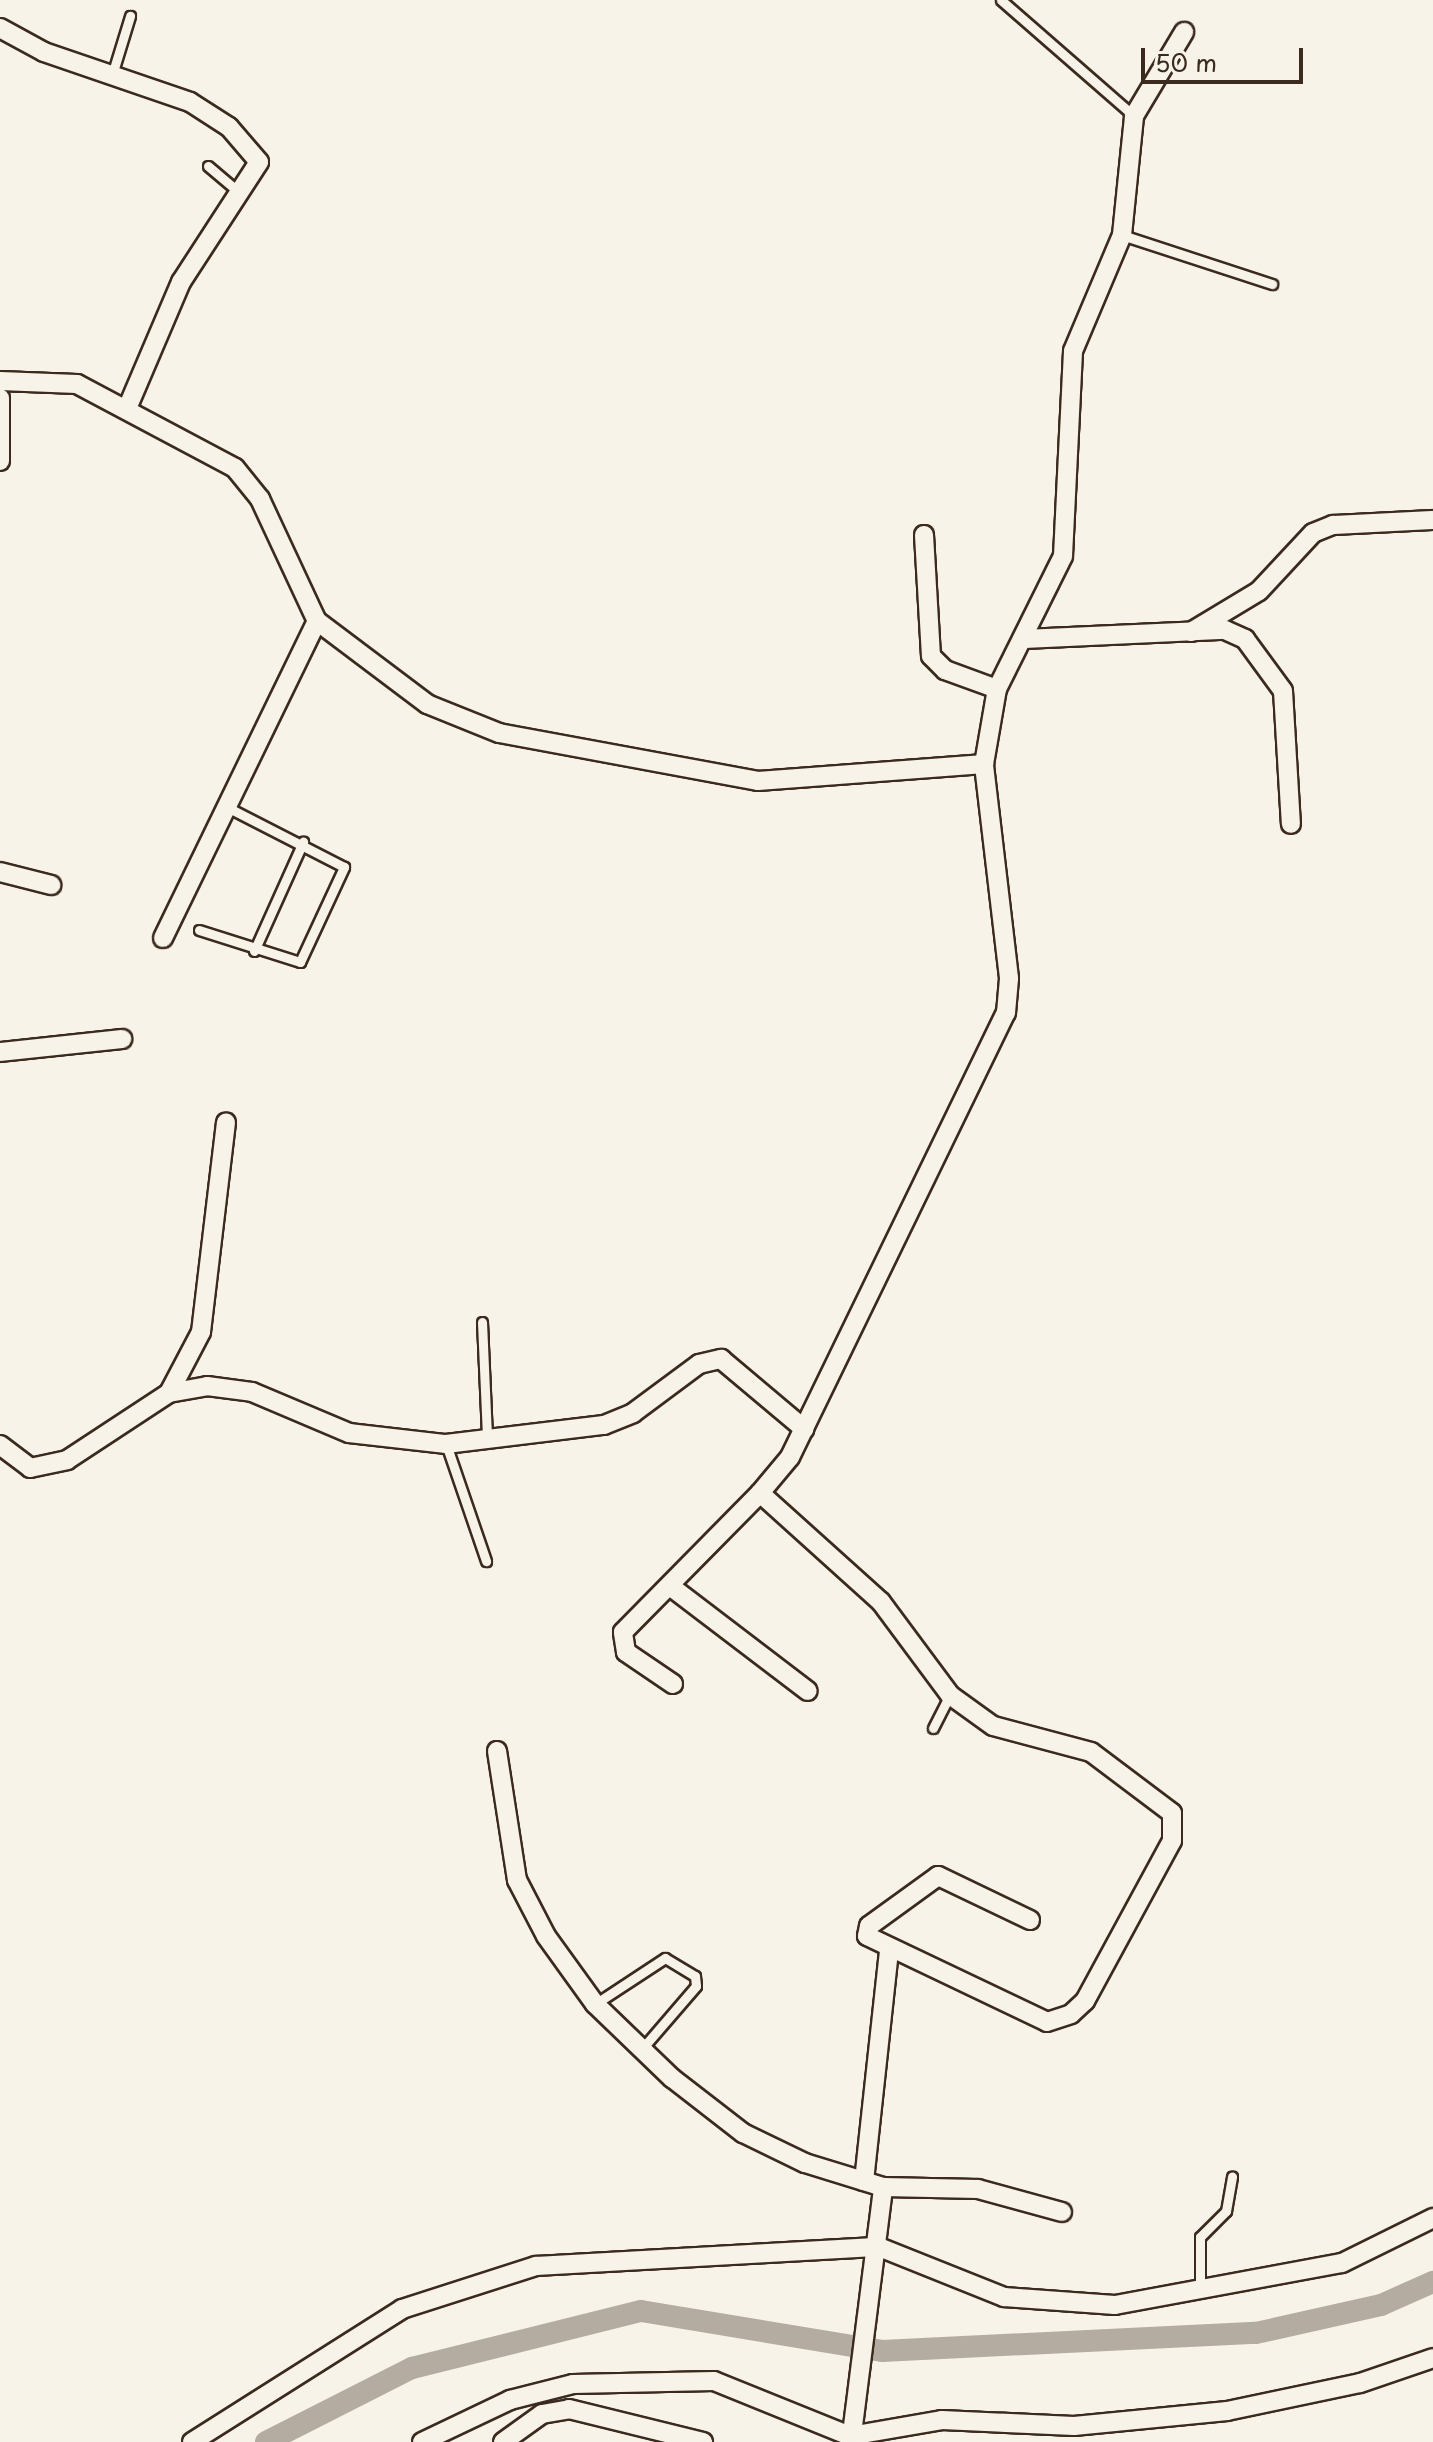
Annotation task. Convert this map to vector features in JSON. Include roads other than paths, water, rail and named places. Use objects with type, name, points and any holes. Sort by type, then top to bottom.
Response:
[{"type":"street","points":[[0,28],[112,75],[190,102],[229,127],[259,162],[181,282],[128,406]]},
{"type":"street","points":[[673,1684],[621,1642],[760,1493],[804,1429],[1006,1013],[1009,978],[984,764],[997,689],[1063,556],[1073,351],[1122,235],[1134,116],[1184,32]]},
{"type":"street","points":[[0,381],[77,384],[128,406],[235,468],[260,499],[317,621],[427,704],[513,736],[758,781],[984,764]]},
{"type":"street","points":[[0,398],[0,461]]},
{"type":"street","points":[[1191,632],[1259,591],[1313,533],[1333,525],[1433,520]]},
{"type":"street","points":[[924,535],[931,656],[945,670],[997,689]]},
{"type":"street","points":[[163,938],[317,621]]},
{"type":"street","points":[[1024,639],[1225,630],[1245,639],[1283,691],[1291,824]]},
{"type":"street","points":[[0,872],[51,885]]},
{"type":"street","points":[[0,1052],[122,1039]]},
{"type":"street","points":[[169,1393],[201,1332],[226,1122]]},
{"type":"street","points":[[0,1445],[30,1468],[67,1460],[169,1393],[207,1386],[252,1392],[349,1433],[446,1444],[604,1425],[633,1413],[699,1364],[721,1359],[804,1429]]},
{"type":"street","points":[[760,1493],[881,1602],[950,1695],[993,1726],[1091,1752],[1172,1813],[1177,1826],[1085,2001],[1071,2014],[1047,2022],[873,1945],[869,1926],[938,1876],[1030,1920]]},
{"type":"street","points":[[670,1586],[808,1691]]},
{"type":"street","points":[[497,1751],[517,1880],[595,2004],[641,2050],[743,2133],[864,2181],[883,2187],[978,2189],[1062,2212]]},
{"type":"street","points":[[864,2181],[889,1952]]},
{"type":"street","points":[[851,2439],[851,2405],[879,2255],[883,2187]]},
{"type":"street","points":[[192,2442],[402,2309],[482,2279],[601,2258],[879,2255],[1004,2297],[1115,2305],[1200,2293],[1342,2263],[1433,2218]]},
{"type":"street","points":[[422,2442],[510,2400],[573,2384],[714,2381],[851,2439],[942,2420],[1074,2426],[1227,2411],[1360,2383],[1433,2358]]},
{"type":"street","points":[[503,2442],[542,2414],[569,2409],[703,2442]]},
{"type":"lane","points":[[1001,0],[1134,116]]},
{"type":"lane","points":[[112,75],[130,16]]},
{"type":"lane","points":[[208,166],[240,193]]},
{"type":"lane","points":[[1122,235],[1272,284]]},
{"type":"lane","points":[[199,930],[254,951],[300,962],[344,867],[303,842],[227,807]]},
{"type":"lane","points":[[254,951],[303,842]]},
{"type":"lane","points":[[482,1322],[487,1437]]},
{"type":"lane","points":[[446,1444],[486,1561]]},
{"type":"lane","points":[[933,1728],[950,1695]]},
{"type":"lane","points":[[595,2004],[665,1958],[695,1976],[696,1986],[641,2050]]},
{"type":"lane","points":[[1200,2293],[1200,2237],[1226,2211],[1232,2177]]},
{"type":"waterway","points":[[266,2442],[412,2368],[641,2311],[882,2351],[1256,2333],[1381,2305],[1433,2282]]}]
